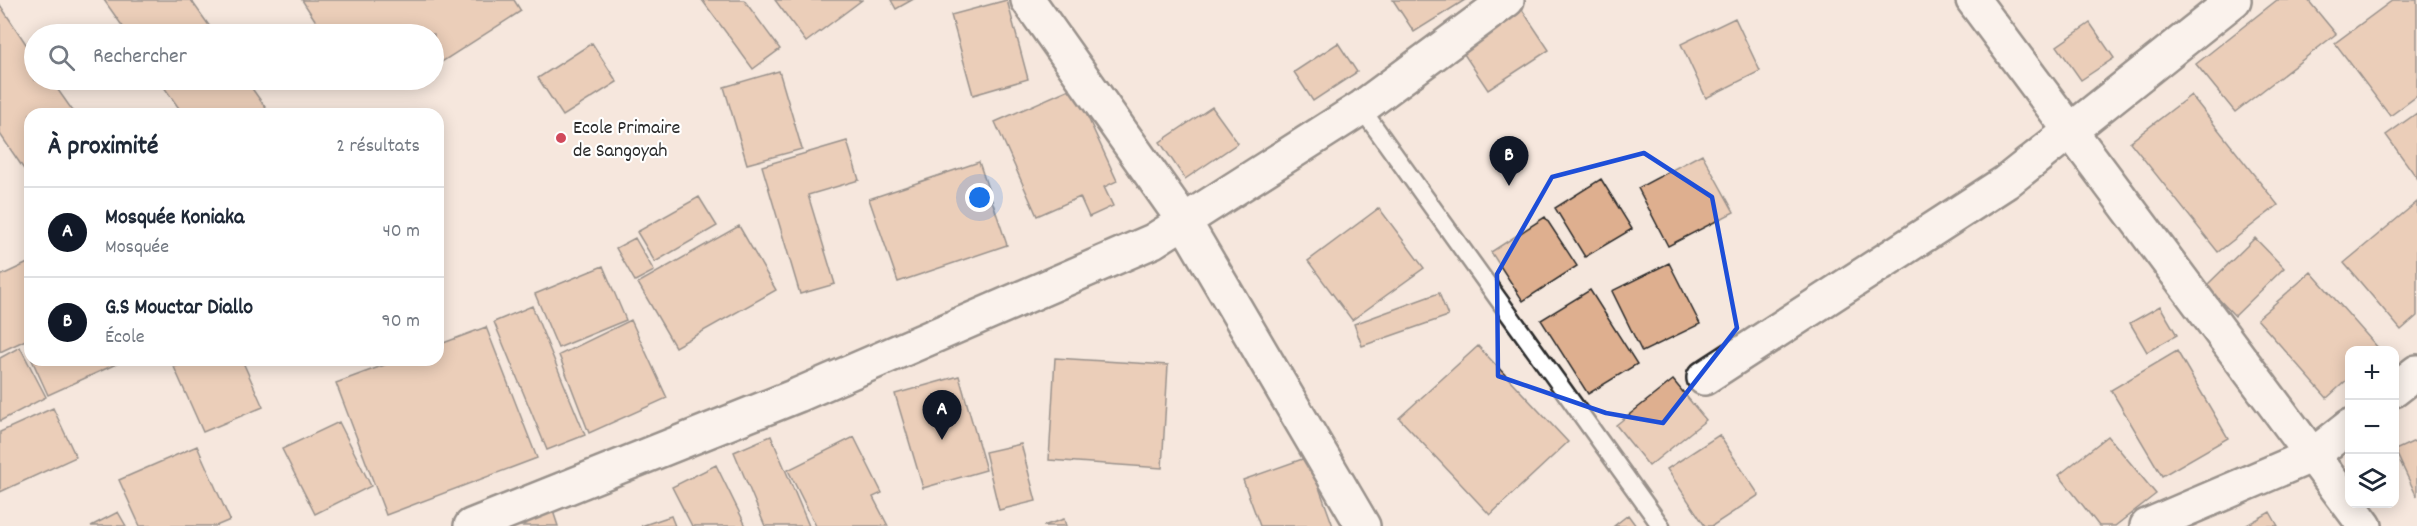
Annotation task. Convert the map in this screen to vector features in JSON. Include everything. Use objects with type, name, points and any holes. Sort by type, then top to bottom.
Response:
[{"type":"street","points":[[1028,0],[1184,220],[1363,526]]},
{"type":"street","points":[[471,526],[798,395],[1153,241],[1361,108],[1507,0]]},
{"type":"street","points":[[1973,0],[2364,526]]},
{"type":"street","points":[[1704,378],[2006,182],[2234,0]]},
{"type":"street","points":[[2399,386],[2417,372]]},
{"type":"street","points":[[2147,526],[2313,455],[2345,429]]},
{"type":"lane","points":[[1361,108],[1661,526]]},
{"type":"highlighted area","points":[[1644,153],[1712,197],[1737,328],[1663,423],[1606,413],[1498,376],[1497,274],[1552,177]]},
{"type":"building","points":[[104,0],[191,0],[208,24],[121,24]]},
{"type":"building","points":[[302,0],[514,0],[521,11],[444,61],[444,24],[318,24]]},
{"type":"building","points":[[702,0],[744,0],[780,49],[753,69]]},
{"type":"building","points":[[775,0],[862,0],[806,42]]},
{"type":"building","points":[[891,0],[912,0],[896,9]]},
{"type":"building","points":[[1007,0],[1028,79],[973,95],[951,15]]},
{"type":"building","points":[[1393,0],[1465,0],[1414,32]]},
{"type":"building","points":[[2277,0],[2308,0],[2336,34],[2235,112],[2196,64]]},
{"type":"building","points":[[2393,0],[2417,0],[2417,96],[2390,116],[2335,43]]},
{"type":"building","points":[[0,5],[24,41],[24,90],[58,90],[71,108],[24,108],[24,169],[0,134]]},
{"type":"building","points":[[1521,8],[1549,50],[1488,90],[1460,48]]},
{"type":"building","points":[[1735,18],[1760,71],[1706,98],[1681,44]]},
{"type":"building","points":[[2090,23],[2114,58],[2081,80],[2057,46]]},
{"type":"building","points":[[592,43],[617,82],[563,116],[538,78]]},
{"type":"building","points":[[1338,43],[1357,72],[1313,101],[1294,72]]},
{"type":"building","points":[[779,71],[802,149],[747,164],[724,87]]},
{"type":"building","points":[[1074,87],[1117,181],[1104,187],[1113,206],[1089,217],[1080,197],[1037,216],[995,122]]},
{"type":"building","points":[[166,90],[253,90],[266,108],[179,108]]},
{"type":"building","points":[[2191,95],[2278,205],[2218,252],[2130,142]]},
{"type":"building","points":[[1212,107],[1238,143],[1185,179],[1160,142]]},
{"type":"building","points":[[2417,113],[2417,178],[2386,135]]},
{"type":"building","points":[[847,141],[859,180],[808,195],[835,284],[800,294],[762,166]]},
{"type":"building","points":[[1702,154],[1734,212],[1668,246],[1638,188]]},
{"type":"building","points":[[979,162],[1007,245],[898,282],[869,199]]},
{"type":"building","points":[[1601,179],[1632,229],[1585,257],[1555,208]]},
{"type":"building","points":[[699,197],[717,226],[655,262],[637,232]]},
{"type":"building","points":[[2417,202],[2417,316],[2401,330],[2344,263]]},
{"type":"building","points":[[1379,208],[1424,268],[1352,320],[1308,261]]},
{"type":"building","points":[[1545,217],[1577,266],[1523,301],[1491,252]]},
{"type":"building","points":[[739,226],[776,290],[675,347],[638,283]]},
{"type":"building","points":[[635,238],[654,271],[635,281],[616,248]]},
{"type":"building","points":[[2255,238],[2284,268],[2235,316],[2206,286]]},
{"type":"building","points":[[1669,263],[1700,324],[1642,352],[1612,291]]},
{"type":"building","points":[[24,265],[24,341],[0,352],[0,276]]},
{"type":"building","points":[[603,266],[626,320],[558,348],[535,294]]},
{"type":"building","points":[[2311,272],[2376,346],[2345,346],[2345,382],[2327,398],[2257,319]]},
{"type":"building","points":[[1590,290],[1637,364],[1588,394],[1541,320]]},
{"type":"building","points":[[1439,293],[1448,316],[1362,346],[1354,324]]},
{"type":"building","points":[[532,306],[585,435],[547,450],[494,322]]},
{"type":"building","points":[[2160,306],[2177,335],[2147,352],[2130,323]]},
{"type":"building","points":[[631,320],[667,398],[589,433],[559,355]]},
{"type":"building","points":[[486,327],[537,458],[386,515],[336,383],[382,366],[444,366],[444,343]]},
{"type":"building","points":[[1478,346],[1568,442],[1490,515],[1399,418]]},
{"type":"building","points":[[20,347],[24,355],[24,366],[30,366],[46,397],[0,421],[0,358]]},
{"type":"building","points":[[2177,351],[2228,438],[2162,476],[2111,390]]},
{"type":"building","points":[[1055,358],[1168,365],[1162,468],[1049,460]]},
{"type":"building","points":[[35,366],[112,366],[48,395]]},
{"type":"building","points":[[245,366],[263,407],[203,432],[174,367]]},
{"type":"building","points":[[959,376],[986,470],[923,488],[895,394]]},
{"type":"building","points":[[1673,380],[1706,420],[1649,466],[1616,425]]},
{"type":"building","points":[[53,408],[76,457],[0,492],[0,432]]},
{"type":"building","points":[[339,422],[371,486],[315,514],[282,449]]},
{"type":"building","points":[[1719,435],[1759,495],[1712,526],[1705,526],[1667,469]]},
{"type":"building","points":[[771,436],[809,526],[765,526],[734,452]]},
{"type":"building","points":[[2108,436],[2156,494],[2115,526],[2099,526],[2059,475]]},
{"type":"building","points":[[854,437],[882,493],[873,497],[888,526],[816,526],[788,470]]},
{"type":"building","points":[[2417,440],[2417,497],[2399,459],[2399,448]]},
{"type":"building","points":[[1021,444],[1036,501],[999,510],[985,452]]},
{"type":"building","points":[[197,446],[230,520],[216,526],[140,526],[119,480]]},
{"type":"building","points":[[1308,457],[1333,526],[1260,526],[1243,480]]},
{"type":"building","points":[[716,465],[746,526],[692,526],[672,487]]},
{"type":"building","points":[[552,508],[558,526],[504,526]]},
{"type":"building","points":[[118,512],[126,526],[91,526]]},
{"type":"building","points":[[2270,512],[2278,526],[2245,526]]},
{"type":"building","points":[[1628,515],[1636,526],[1614,526]]},
{"type":"building","points":[[671,516],[675,526],[641,526]]},
{"type":"building","points":[[1064,519],[1066,526],[1043,526]]},
{"type":"place","name":"Ecole Primaire de Sangoyah","points":[[561,138]]},
{"type":"place","name":"G.S Mouctar Diallo","points":[[1509,186]]},
{"type":"place","name":"Mosquée Koniaka","points":[[942,440]]}]
